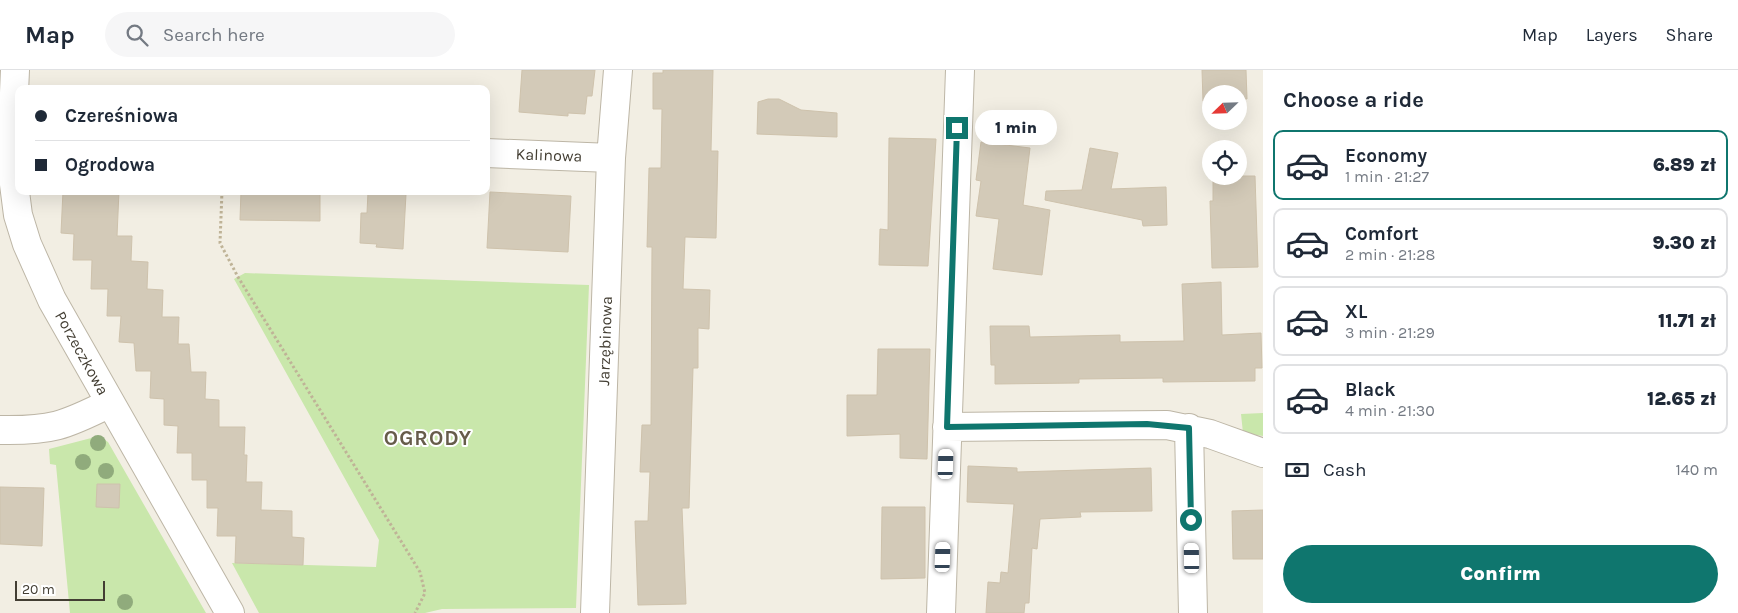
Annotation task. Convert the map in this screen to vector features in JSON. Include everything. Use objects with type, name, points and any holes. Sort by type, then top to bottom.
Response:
[{"type":"street","name":"Porzeczkowa","points":[[15,70],[10,137],[13,187],[27,244],[52,300],[230,613]]},
{"type":"street","name":"Jarzębinowa","points":[[595,613],[611,158],[618,70]]},
{"type":"street","points":[[941,613],[960,70]]},
{"type":"street","name":"Kalinowa","points":[[490,153],[611,158]]},
{"type":"street","points":[[0,430],[43,430],[58,427],[110,403]]},
{"type":"street","points":[[947,427],[1147,424],[1189,428],[1263,453]]},
{"type":"street","points":[[1189,428],[1193,613]]},
{"type":"path","points":[[222,195],[220,243],[238,277],[420,572],[425,593],[415,613]]},
{"type":"green space","points":[[245,273],[589,285],[576,608],[442,609],[425,613],[259,613],[232,563],[376,567],[379,540],[234,279]]},
{"type":"green space","points":[[1263,413],[1263,436],[1243,433],[1241,414]]},
{"type":"green space","points":[[99,436],[108,442],[206,613],[70,613],[56,465],[50,464],[49,449]]},
{"type":"building","points":[[522,70],[595,70],[592,96],[587,96],[585,114],[568,113],[568,116],[519,112]]},
{"type":"building","points":[[663,70],[713,70],[711,151],[718,151],[716,238],[685,237],[683,289],[710,290],[709,329],[698,328],[698,368],[693,368],[689,508],[682,508],[686,604],[638,605],[635,521],[648,521],[650,472],[640,472],[642,425],[651,425],[652,247],[647,247],[649,168],[661,168],[662,109],[653,109],[653,73],[663,73]]},
{"type":"building","points":[[1202,70],[1246,70],[1247,85],[1202,85]]},
{"type":"building","points":[[768,99],[779,99],[801,110],[837,113],[837,137],[757,134],[758,102]]},
{"type":"building","points":[[889,138],[936,139],[928,266],[879,265],[880,229],[888,230]]},
{"type":"building","points":[[981,142],[1030,148],[1023,205],[1050,210],[1042,275],[993,269],[999,219],[976,216],[981,181],[976,180]]},
{"type":"building","points":[[1090,148],[1118,153],[1111,189],[1166,187],[1167,225],[1143,226],[1142,220],[1045,200],[1046,191],[1082,190]]},
{"type":"building","points":[[1247,176],[1255,176],[1258,267],[1212,268],[1210,201],[1213,201],[1213,185],[1247,185]]},
{"type":"building","points":[[490,192],[571,196],[568,252],[487,248]]},
{"type":"building","points":[[63,195],[119,195],[117,236],[132,236],[131,261],[148,262],[147,289],[163,290],[162,317],[179,317],[178,344],[189,344],[191,372],[206,372],[205,399],[219,400],[219,427],[245,427],[244,455],[247,455],[246,482],[262,482],[261,510],[292,511],[292,537],[304,538],[303,565],[235,563],[236,536],[217,536],[218,508],[207,508],[207,480],[192,480],[192,453],[177,453],[178,426],[164,425],[164,399],[150,398],[151,371],[136,371],[134,343],[119,342],[121,316],[107,316],[108,289],[91,289],[92,260],[73,260],[74,234],[61,233]]},
{"type":"building","points":[[241,195],[320,195],[320,221],[240,220]]},
{"type":"building","points":[[368,195],[406,195],[403,249],[376,247],[377,244],[360,243],[361,213],[367,213]]},
{"type":"building","points":[[1221,282],[1222,335],[1261,333],[1262,368],[1255,368],[1255,381],[1163,382],[1163,378],[1079,379],[1079,383],[995,384],[995,365],[991,365],[990,326],[1029,326],[1030,337],[1120,335],[1120,342],[1184,341],[1182,284]]},
{"type":"building","points":[[878,349],[930,349],[927,459],[900,458],[900,434],[847,436],[847,395],[877,395]]},
{"type":"building","points":[[968,466],[1017,468],[1017,472],[1151,468],[1152,511],[1080,512],[1081,517],[1040,519],[1037,549],[1032,548],[1029,603],[1025,603],[1024,613],[986,613],[988,582],[1000,583],[1001,572],[1008,573],[1014,504],[967,502]]},
{"type":"building","points":[[97,484],[120,484],[119,508],[96,507]]},
{"type":"building","points":[[0,487],[44,488],[42,546],[0,544]]},
{"type":"building","points":[[882,507],[925,507],[925,578],[881,579]]},
{"type":"building","points":[[1263,510],[1263,559],[1233,559],[1232,511]]},
{"type":"district","name":"OGRODY","points":[[428,438]]},
{"type":"route","points":[[957,128],[947,427],[1147,424],[1189,428],[1191,520]]}]
